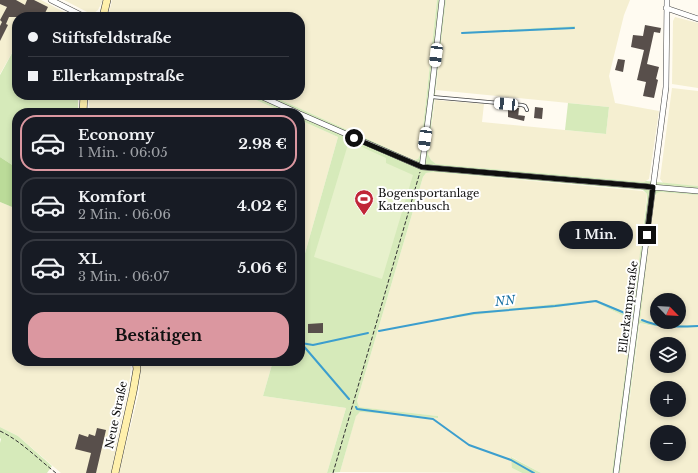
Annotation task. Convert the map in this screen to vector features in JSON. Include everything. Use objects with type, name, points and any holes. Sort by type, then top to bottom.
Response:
[{"type":"street","points":[[51,0],[75,12]]},
{"type":"street","points":[[104,12],[107,0]]},
{"type":"street","points":[[422,167],[442,0]]},
{"type":"street","name":"Ellerkampstraße","points":[[616,473],[666,87],[667,0]]},
{"type":"street","points":[[666,8],[698,19]]},
{"type":"street","points":[[269,100],[288,108]]},
{"type":"street","points":[[305,116],[422,167],[698,192]]},
{"type":"street","name":"Neue Straße","points":[[115,473],[133,392],[137,366]]},
{"type":"lane","points":[[431,97],[522,105],[528,110]]},
{"type":"path","points":[[333,473],[422,167]]},
{"type":"path","points":[[0,431],[26,448],[56,473]]},
{"type":"shaded area","points":[[0,0],[41,0],[64,12],[12,12],[12,53],[0,74]]},
{"type":"shaded area","points":[[64,0],[103,0],[98,10],[95,12],[87,12]]},
{"type":"shaded area","points":[[112,0],[437,0],[420,155],[418,159],[414,160],[305,111],[305,108],[299,108],[281,100],[305,100],[305,12],[109,12]]},
{"type":"shaded area","points":[[446,0],[630,0],[624,15],[609,76],[615,103],[659,111],[649,179],[644,182],[436,164],[431,160],[428,154],[435,100],[484,104],[482,122],[606,134],[609,107],[436,90]],"holes":[[[574,26],[575,29],[462,34],[462,32]]]},
{"type":"shaded area","points":[[675,17],[698,23],[698,88],[672,84],[673,21]]},
{"type":"shaded area","points":[[672,88],[698,91],[698,186],[663,183],[660,179]]},
{"type":"shaded area","points":[[89,100],[256,100],[274,108],[89,108]]},
{"type":"shaded area","points":[[305,122],[338,137],[305,253]]},
{"type":"shaded area","points":[[434,172],[643,191],[647,194],[633,315],[601,302],[596,302],[632,320],[612,473],[541,473],[512,457],[512,468],[522,473],[340,472],[356,415],[360,412],[438,418],[438,416],[358,407],[357,401],[423,177],[426,173]],"holes":[[[586,303],[552,308],[467,315],[455,318],[467,313]]]},
{"type":"shaded area","points":[[661,192],[698,195],[698,325],[686,325],[686,293],[650,293],[650,323],[640,320],[639,318],[654,197],[657,193]]},
{"type":"shaded area","points":[[0,202],[12,207],[12,366],[131,366],[130,378],[111,473],[61,473],[18,436],[0,427]]},
{"type":"shaded area","points":[[640,323],[650,326],[650,329],[686,329],[686,327],[698,327],[698,473],[620,473]]},
{"type":"shaded area","points":[[141,366],[272,366],[263,396],[346,408],[327,473],[119,473],[139,392]]},
{"type":"green space","points":[[437,0],[446,0],[428,154],[431,160],[436,164],[698,186],[698,195],[661,192],[657,193],[654,197],[640,320],[650,322],[650,325],[640,323],[639,325],[620,473],[612,473],[632,320],[595,302],[552,308],[506,311],[451,318],[454,315],[467,313],[596,300],[632,315],[647,199],[647,194],[643,190],[434,172],[426,173],[423,177],[357,401],[359,407],[438,416],[438,418],[360,412],[356,416],[340,472],[327,473],[346,408],[263,396],[272,366],[305,366],[305,253],[338,137],[305,122],[305,111],[414,160],[418,159],[420,155]]},
{"type":"green space","points":[[575,26],[575,29],[462,34],[462,32]]},
{"type":"green space","points":[[12,53],[12,100],[78,100],[78,108],[12,108],[12,165],[0,157],[0,75]]},
{"type":"green space","points":[[256,100],[281,100],[299,108],[274,108]]},
{"type":"green space","points":[[568,103],[609,107],[606,134],[565,130]]},
{"type":"green space","name":"Bogensportanlage Katzenbusch","points":[[349,141],[386,158],[386,163],[413,175],[382,279],[314,257]]},
{"type":"green space","points":[[0,157],[12,165],[12,207],[0,202]]},
{"type":"green space","points":[[686,325],[698,325],[698,327],[686,328]]},
{"type":"green space","points":[[0,427],[18,436],[52,466],[47,473],[0,473]]},
{"type":"green space","points":[[511,457],[541,473],[522,473],[512,468]]},
{"type":"building","points":[[0,0],[16,0],[25,5],[27,0],[34,0],[48,7],[46,12],[12,12],[12,17],[9,17],[6,24],[8,25],[0,41],[0,26],[2,22],[0,20],[7,7],[0,4]]},
{"type":"building","points":[[645,25],[661,28],[660,33],[654,32],[647,64],[659,67],[654,98],[643,96],[646,82],[637,80],[644,50],[631,47],[633,35],[643,36]]},
{"type":"building","points":[[618,59],[625,60],[623,72],[615,70]]},
{"type":"building","points":[[508,107],[519,108],[518,115],[525,116],[524,121],[508,117]]},
{"type":"building","points":[[535,107],[543,108],[542,119],[534,118]]},
{"type":"building","points":[[323,323],[323,333],[308,333],[308,324]]},
{"type":"building","points":[[97,428],[106,430],[96,473],[86,473],[91,453],[75,449],[79,434],[88,437],[89,434],[95,436]]},
{"type":"waterway","points":[[462,33],[574,28]]},
{"type":"waterway","name":"NN","points":[[379,331],[474,313],[596,301],[632,316]]},
{"type":"waterway","name":"NN","points":[[642,320],[663,326],[698,326]]},
{"type":"waterway","name":"NN","points":[[305,344],[313,345],[368,333]]},
{"type":"waterway","name":"NN","points":[[305,348],[349,399]]},
{"type":"waterway","name":"NN","points":[[356,407],[357,409],[433,419],[469,445],[511,460],[534,473]]},
{"type":"place","name":"Bogensportanlage Katzenbusch","points":[[364,216]]},
{"type":"route","points":[[354,138],[422,167],[653,187],[647,235]]}]
